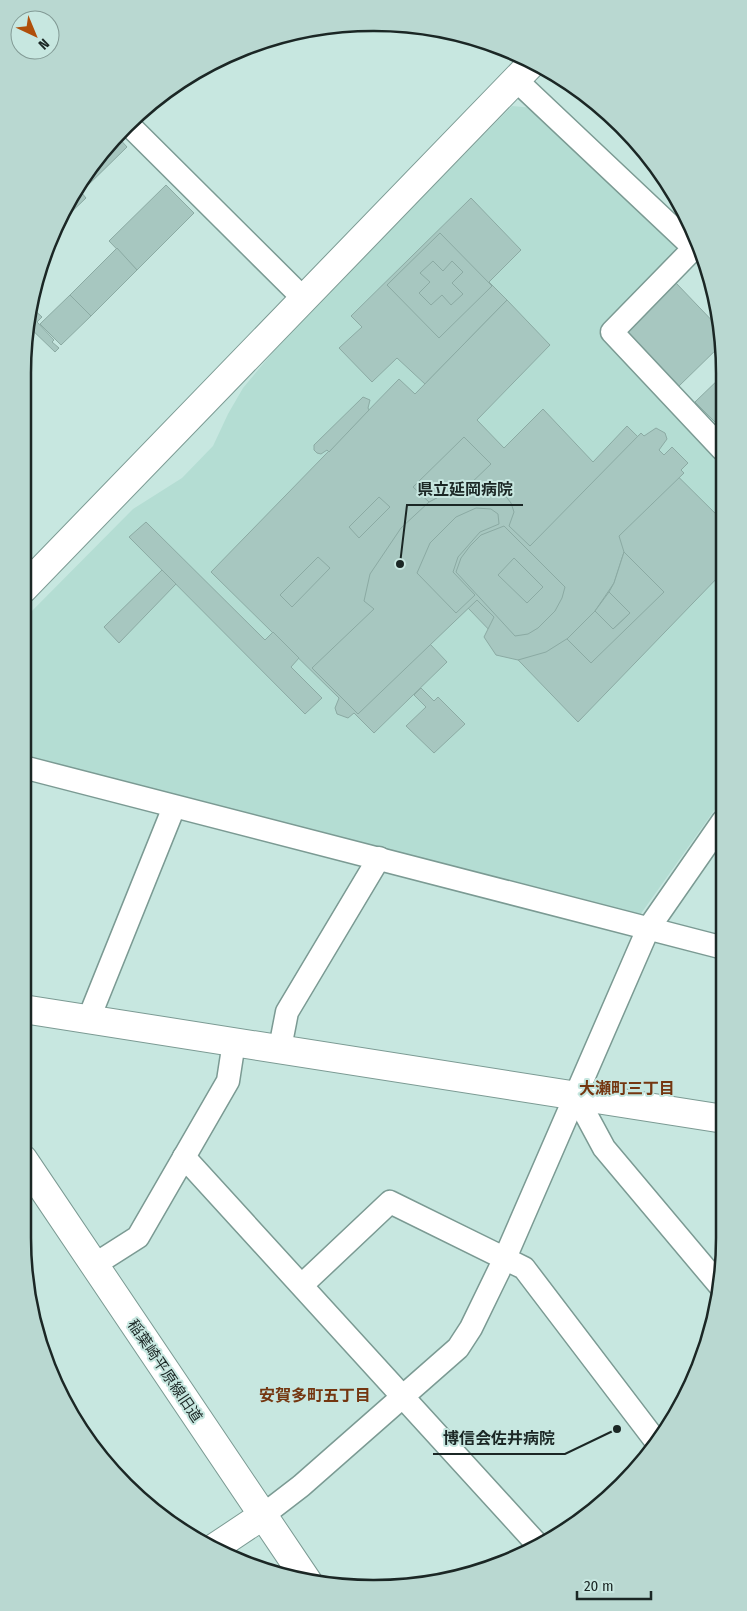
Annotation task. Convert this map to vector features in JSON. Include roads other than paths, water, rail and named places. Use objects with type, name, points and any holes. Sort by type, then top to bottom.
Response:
[{"type":"street","points":[[31,580],[524,72],[688,239]]},
{"type":"street","points":[[133,129],[304,299]]},
{"type":"street","points":[[693,250],[612,332],[716,443]]},
{"type":"street","points":[[31,769],[716,946]]},
{"type":"street","points":[[89,1018],[174,807]]},
{"type":"street","points":[[221,1543],[262,1516],[301,1486],[458,1348],[514,1263],[576,1096],[648,929],[716,831]]},
{"type":"street","points":[[280,1048],[287,1012],[379,858]]},
{"type":"street","points":[[31,1010],[716,1118]]},
{"type":"street","points":[[94,1265],[138,1237],[228,1081],[234,1042]]},
{"type":"street","points":[[576,1096],[604,1148],[713,1278]]},
{"type":"street","points":[[184,1157],[403,1395],[533,1540]]},
{"type":"street","name":"稲葉崎平原線旧道","points":[[31,1172],[301,1572]]},
{"type":"street","points":[[302,1285],[390,1202],[514,1263],[652,1436]]},
{"type":"place","name":"県立延岡病院","points":[[400,564]]},
{"type":"place","name":"博信会佐井病院","points":[[617,1429]]},
{"type":"district","name":"大瀬町三丁目","points":[[627,1088]]},
{"type":"district","name":"安賀多町五丁目","points":[[315,1395]]}]
